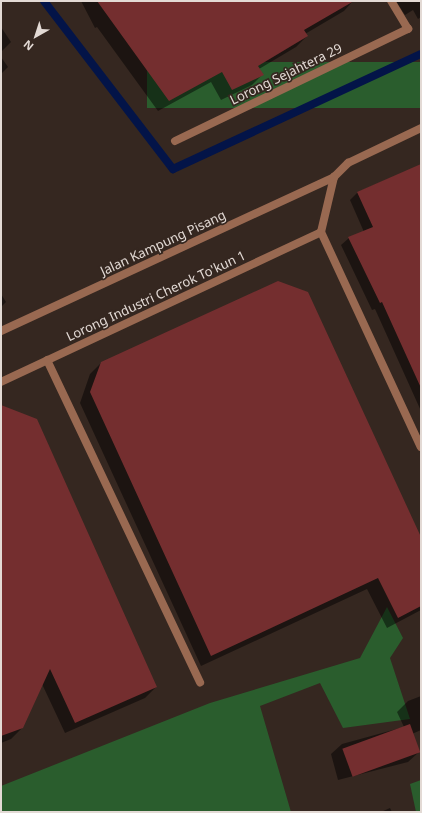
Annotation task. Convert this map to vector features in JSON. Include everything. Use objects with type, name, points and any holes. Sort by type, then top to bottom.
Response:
[{"type":"street","name":"Lorong Sejahtera 29","points":[[175,141],[408,29],[391,1]]},
{"type":"street","name":"Jalan Kampung Pisang","points":[[1,331],[334,176],[348,163],[421,128]]},
{"type":"street","points":[[334,176],[322,232],[421,447]]},
{"type":"street","name":"Lorong Industri Cherok To'kun 1","points":[[1,382],[322,232]]},
{"type":"street","points":[[47,360],[200,682]]},
{"type":"green space","points":[[147,62],[421,62],[421,108],[147,108]]},
{"type":"green space","points":[[387,607],[403,638],[390,658],[410,719],[343,728],[320,683],[260,706],[291,812],[1,812],[1,786],[210,703],[360,658]]},
{"type":"green space","points":[[421,780],[421,812],[416,812],[410,784]]},
{"type":"building","points":[[97,1],[354,1],[304,30],[308,36],[258,66],[264,75],[232,90],[222,72],[169,101]]},
{"type":"building","points":[[421,164],[421,388],[382,302],[380,303],[348,237],[373,227],[357,192]]},
{"type":"building","points":[[278,281],[308,292],[421,537],[421,606],[398,618],[378,578],[211,656],[90,392],[101,362]]},
{"type":"building","points":[[1,405],[37,419],[157,687],[75,723],[50,669],[23,728],[1,736]]},
{"type":"building","points":[[410,724],[420,752],[353,777],[342,749]]},
{"type":"waterway","points":[[44,1],[173,169],[421,54]]}]
